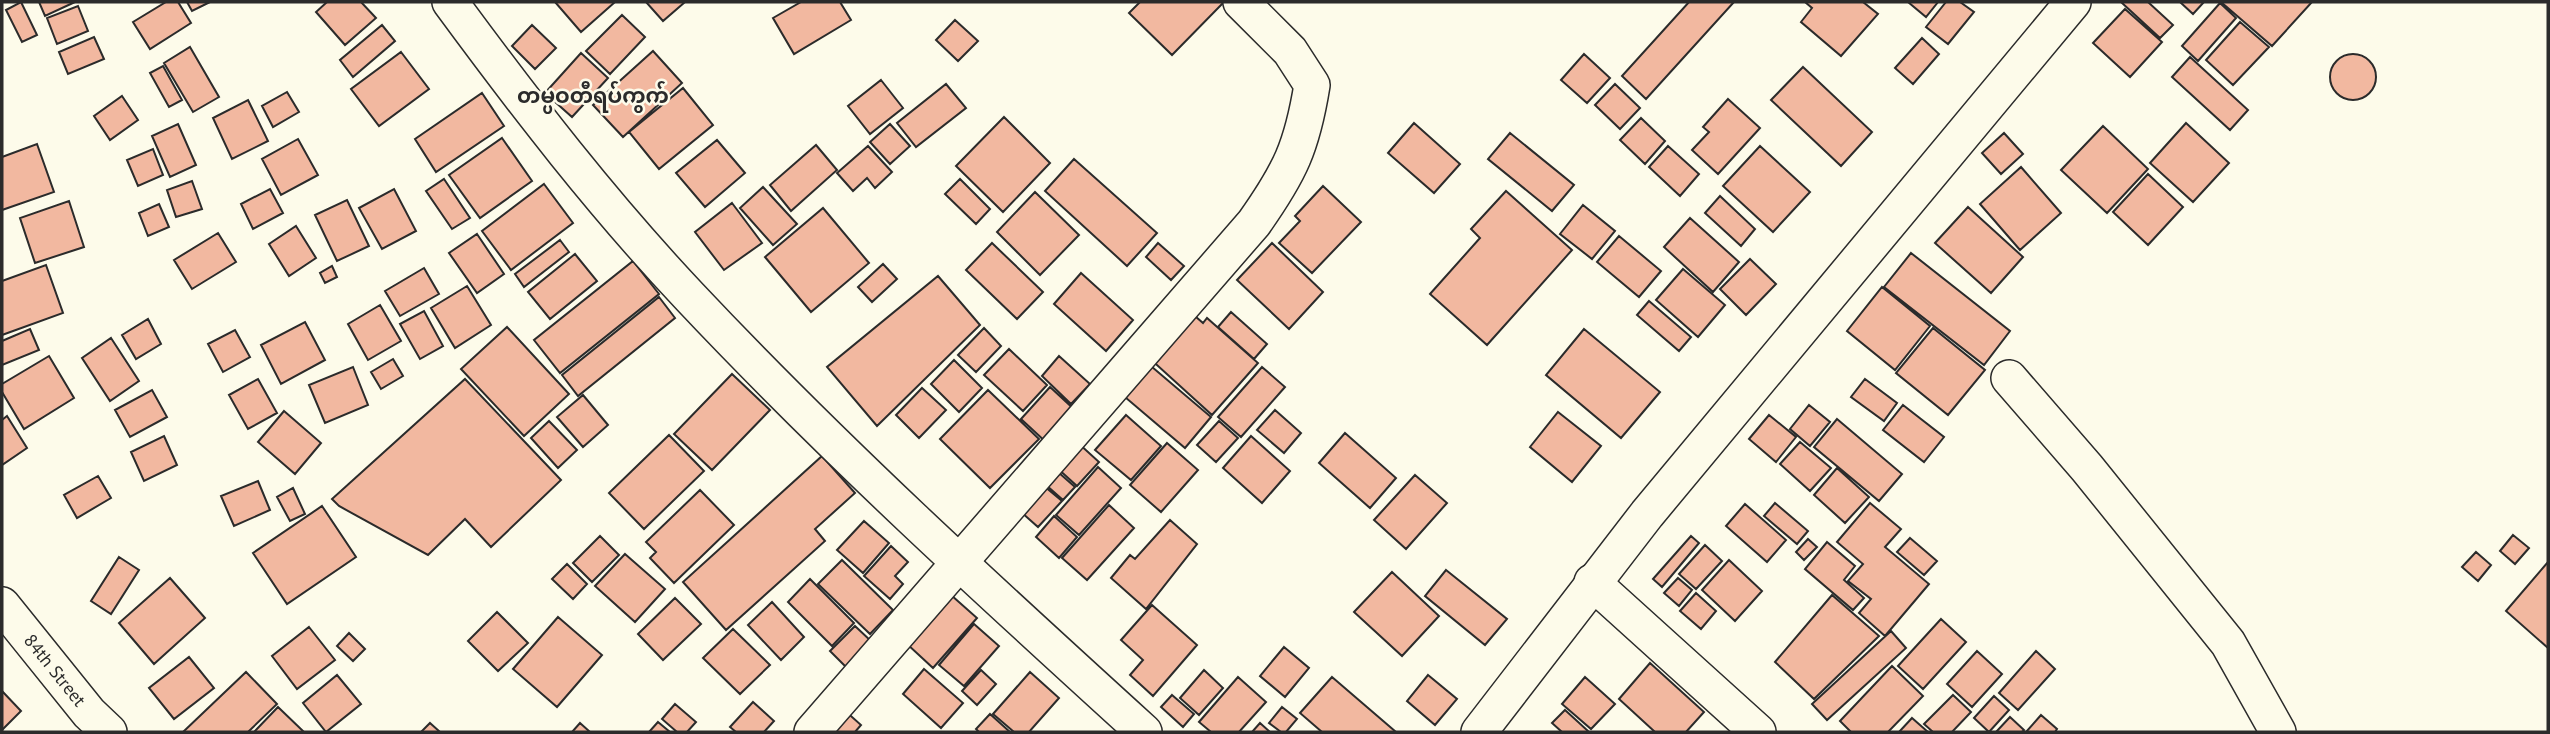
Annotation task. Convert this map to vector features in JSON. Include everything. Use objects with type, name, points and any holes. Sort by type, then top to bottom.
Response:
[{"type":"street","points":[[450,2],[536,118],[689,296],[958,564],[1144,732]]},
{"type":"street","points":[[812,732],[1254,223],[1286,178],[1305,129],[1312,85],[1290,51],[1241,2]]},
{"type":"street","points":[[1479,732],[1592,582],[2073,2]]},
{"type":"street","points":[[2009,378],[2087,468],[2228,643],[2278,732]]},
{"type":"street","points":[[1592,582],[1758,732]]},
{"type":"street","name":"84th Street","points":[[2,605],[89,713],[109,732]]},
{"type":"building","points":[[21,2],[37,35],[22,42],[6,10]]},
{"type":"building","points":[[39,2],[75,2],[45,16]]},
{"type":"building","points":[[166,2],[178,2],[191,23],[150,49],[133,22]]},
{"type":"building","points":[[187,2],[210,2],[192,11]]},
{"type":"building","points":[[327,2],[361,2],[376,18],[345,45],[316,12]]},
{"type":"building","points":[[555,2],[615,2],[581,32]]},
{"type":"building","points":[[646,2],[685,2],[663,21]]},
{"type":"building","points":[[801,2],[840,2],[851,20],[794,54],[773,18]]},
{"type":"building","points":[[1140,2],[1224,2],[1172,55],[1129,13]]},
{"type":"building","points":[[1689,2],[1734,2],[1646,99],[1622,76]]},
{"type":"building","points":[[1805,2],[1863,2],[1878,14],[1841,56],[1801,22],[1812,8]]},
{"type":"building","points":[[1908,2],[1938,2],[1926,17]]},
{"type":"building","points":[[1946,2],[1960,2],[1974,12],[1948,44],[1926,27]]},
{"type":"building","points":[[2121,2],[2148,2],[2173,25],[2160,38]]},
{"type":"building","points":[[2180,2],[2204,2],[2193,14]]},
{"type":"building","points":[[2221,2],[2312,2],[2272,46]]},
{"type":"building","points":[[2220,3],[2236,18],[2198,61],[2182,46]]},
{"type":"building","points":[[78,6],[88,31],[57,44],[47,18]]},
{"type":"building","points":[[2125,9],[2162,42],[2130,77],[2093,43]]},
{"type":"building","points":[[622,15],[645,37],[610,74],[586,51]]},
{"type":"building","points":[[955,20],[978,41],[958,61],[936,40]]},
{"type":"building","points":[[2240,22],[2269,47],[2233,85],[2206,60]]},
{"type":"building","points":[[382,25],[395,41],[353,77],[340,60]]},
{"type":"building","points":[[532,25],[556,48],[535,69],[512,46]]},
{"type":"building","points":[[94,37],[104,59],[68,74],[59,52]]},
{"type":"building","points":[[1922,38],[1939,54],[1913,84],[1895,68]]},
{"type":"building","points":[[190,47],[219,97],[193,112],[164,63]]},
{"type":"building","points":[[653,51],[682,83],[623,137],[593,105]]},
{"type":"building","points":[[401,52],[429,89],[379,126],[351,89]]},
{"type":"building","points":[[581,53],[608,78],[572,117],[545,93]]},
{"type":"building","points":[[1584,54],[1610,78],[1587,103],[1561,80]]},
{"type":"building","points":[[2353,54],[2369,61],[2376,77],[2369,93],[2353,100],[2337,93],[2330,77],[2337,61]]},
{"type":"building","points":[[2190,57],[2248,110],[2230,130],[2172,77]]},
{"type":"building","points":[[163,66],[182,100],[169,107],[150,73]]},
{"type":"building","points":[[1803,67],[1872,132],[1841,166],[1771,100]]},
{"type":"building","points":[[881,80],[903,108],[870,134],[848,106]]},
{"type":"building","points":[[946,84],[966,108],[916,147],[897,123]]},
{"type":"building","points":[[1615,84],[1640,108],[1620,129],[1595,105]]},
{"type":"building","points":[[683,88],[713,125],[659,169],[629,132]]},
{"type":"building","points":[[287,92],[299,112],[273,127],[262,106]]},
{"type":"building","points":[[482,93],[504,126],[436,172],[415,139]]},
{"type":"building","points":[[122,96],[138,120],[110,140],[94,116]]},
{"type":"building","points":[[1728,99],[1760,128],[1718,174],[1692,150],[1709,132],[1703,127]]},
{"type":"building","points":[[248,100],[268,141],[232,159],[213,118]]},
{"type":"building","points":[[1004,117],[1050,163],[1003,212],[956,166]]},
{"type":"building","points":[[1641,118],[1665,141],[1645,164],[1620,140]]},
{"type":"building","points":[[1414,123],[1460,164],[1434,193],[1388,153]]},
{"type":"building","points":[[2186,123],[2229,163],[2193,202],[2150,163]]},
{"type":"building","points":[[178,124],[196,165],[170,177],[152,136]]},
{"type":"building","points":[[890,124],[910,146],[890,164],[870,142]]},
{"type":"building","points":[[2103,126],[2148,169],[2107,213],[2061,170]]},
{"type":"building","points":[[1510,133],[1574,185],[1552,211],[1488,159]]},
{"type":"building","points":[[2004,133],[2023,154],[2001,174],[1982,153]]},
{"type":"building","points":[[502,138],[532,181],[480,218],[449,175]]},
{"type":"building","points":[[298,139],[318,175],[281,195],[262,159]]},
{"type":"building","points":[[717,140],[745,173],[705,207],[676,173]]},
{"type":"building","points":[[37,144],[54,192],[2,210],[2,157]]},
{"type":"building","points":[[816,145],[837,170],[791,211],[770,185]]},
{"type":"building","points":[[868,146],[892,172],[875,188],[867,178],[853,191],[837,173]]},
{"type":"building","points":[[1668,146],[1699,174],[1680,196],[1649,167]]},
{"type":"building","points":[[1760,146],[1810,192],[1773,232],[1723,186]]},
{"type":"building","points":[[153,149],[163,175],[138,186],[127,160]]},
{"type":"building","points":[[1074,159],[1157,233],[1127,266],[1045,191]]},
{"type":"building","points":[[2021,167],[2061,213],[2020,250],[1980,204]]},
{"type":"building","points":[[2148,174],[2183,207],[2148,245],[2113,212]]},
{"type":"building","points":[[444,179],[470,218],[452,229],[426,191]]},
{"type":"building","points":[[960,179],[990,209],[976,224],[945,194]]},
{"type":"building","points":[[192,181],[202,209],[176,217],[167,190]]},
{"type":"building","points":[[544,184],[573,223],[511,270],[482,231]]},
{"type":"building","points":[[1323,186],[1361,222],[1312,273],[1279,243],[1300,221],[1295,216]]},
{"type":"building","points":[[763,187],[797,224],[773,245],[740,208]]},
{"type":"building","points":[[270,189],[283,213],[253,229],[241,204]]},
{"type":"building","points":[[394,189],[416,231],[382,249],[359,208]]},
{"type":"building","points":[[1506,191],[1572,250],[1487,345],[1430,294],[1480,238],[1471,229]]},
{"type":"building","points":[[1035,192],[1079,235],[1040,275],[997,232]]},
{"type":"building","points":[[1720,196],[1755,229],[1741,246],[1705,213]]},
{"type":"building","points":[[347,200],[369,246],[337,261],[315,215]]},
{"type":"building","points":[[69,201],[84,247],[35,263],[20,218]]},
{"type":"building","points":[[732,203],[762,243],[724,270],[695,232]]},
{"type":"building","points":[[159,204],[169,227],[148,236],[139,213]]},
{"type":"building","points":[[1583,205],[1615,231],[1592,259],[1560,234]]},
{"type":"building","points":[[1968,207],[2023,257],[1991,293],[1935,243]]},
{"type":"building","points":[[823,208],[869,263],[811,312],[765,257]]},
{"type":"building","points":[[1690,218],[1739,262],[1713,292],[1664,247]]},
{"type":"building","points":[[296,226],[316,258],[289,276],[269,244]]},
{"type":"building","points":[[218,233],[236,262],[192,289],[174,260]]},
{"type":"building","points":[[477,234],[504,274],[477,293],[449,253]]},
{"type":"building","points":[[1619,236],[1661,271],[1639,297],[1597,262]]},
{"type":"building","points":[[560,240],[569,252],[524,287],[515,274]]},
{"type":"building","points":[[992,243],[1043,292],[1017,319],[966,270]]},
{"type":"building","points":[[1158,243],[1184,266],[1171,280],[1146,257]]},
{"type":"building","points":[[1272,243],[1323,292],[1289,329],[1237,280]]},
{"type":"building","points":[[1911,253],[2010,331],[1984,365],[1884,287]]},
{"type":"building","points":[[575,254],[597,281],[550,319],[528,292]]},
{"type":"building","points":[[1750,259],[1776,284],[1746,315],[1720,289]]},
{"type":"building","points":[[633,261],[659,294],[560,373],[534,340]]},
{"type":"building","points":[[883,264],[897,279],[872,302],[858,287]]},
{"type":"building","points":[[46,265],[63,313],[2,335],[2,281]]},
{"type":"building","points":[[332,266],[337,277],[325,283],[320,273]]},
{"type":"building","points":[[424,268],[439,294],[400,316],[385,291]]},
{"type":"building","points":[[1683,269],[1725,305],[1698,337],[1656,300]]},
{"type":"building","points":[[1081,273],[1133,320],[1106,351],[1054,304]]},
{"type":"building","points":[[938,276],[980,325],[877,426],[827,367]]},
{"type":"building","points":[[467,286],[491,325],[455,348],[431,308]]},
{"type":"building","points":[[1882,287],[1930,326],[1895,370],[1847,331]]},
{"type":"building","points":[[659,297],[675,318],[578,396],[562,375]]},
{"type":"building","points":[[1649,301],[1691,337],[1679,351],[1637,315]]},
{"type":"building","points":[[380,305],[401,341],[368,360],[348,324]]},
{"type":"building","points":[[1188,310],[1203,323],[1207,318],[1258,363],[1212,415],[1147,356]]},
{"type":"building","points":[[424,311],[443,346],[420,359],[400,324]]},
{"type":"building","points":[[1231,312],[1267,344],[1254,359],[1218,327]]},
{"type":"building","points":[[148,319],[161,344],[136,359],[122,335]]},
{"type":"building","points":[[305,322],[325,360],[281,384],[261,345]]},
{"type":"building","points":[[507,327],[569,394],[524,436],[461,369]]},
{"type":"building","points":[[984,328],[1001,346],[976,372],[958,355]]},
{"type":"building","points":[[1933,328],[1985,370],[1948,415],[1896,373]]},
{"type":"building","points":[[30,329],[39,350],[2,365],[2,341]]},
{"type":"building","points":[[1584,329],[1660,392],[1621,438],[1546,375]]},
{"type":"building","points":[[235,330],[250,357],[223,372],[208,344]]},
{"type":"building","points":[[111,338],[139,381],[110,401],[82,358]]},
{"type":"building","points":[[1009,349],[1047,385],[1023,411],[984,375]]},
{"type":"building","points":[[49,356],[74,398],[24,429],[2,392],[2,384]]},
{"type":"building","points":[[1059,356],[1090,384],[1071,404],[1042,376]]},
{"type":"building","points":[[393,359],[403,376],[381,389],[371,372]]},
{"type":"building","points":[[954,360],[982,388],[959,412],[931,384]]},
{"type":"building","points":[[1145,361],[1211,417],[1185,448],[1119,392]]},
{"type":"building","points":[[353,367],[368,405],[325,423],[309,385]]},
{"type":"building","points":[[1262,367],[1285,387],[1241,437],[1218,417]]},
{"type":"building","points":[[732,374],[770,410],[712,470],[674,434]]},
{"type":"building","points":[[258,379],[277,413],[248,429],[229,395]]},
{"type":"building","points":[[465,379],[561,480],[491,547],[465,519],[428,555],[339,506],[332,499]]},
{"type":"building","points":[[1865,379],[1897,403],[1884,421],[1851,397]]},
{"type":"building","points":[[1050,387],[1077,412],[1048,444],[1021,419]]},
{"type":"building","points":[[922,388],[946,410],[919,438],[896,415]]},
{"type":"building","points":[[152,390],[167,417],[130,437],[115,410]]},
{"type":"building","points":[[988,390],[1039,439],[990,488],[940,439]]},
{"type":"building","points":[[583,395],[608,425],[583,447],[557,417]]},
{"type":"building","points":[[1809,405],[1830,422],[1810,446],[1790,429]]},
{"type":"building","points":[[1903,405],[1944,437],[1924,462],[1883,430]]},
{"type":"building","points":[[1275,410],[1301,433],[1284,453],[1257,430]]},
{"type":"building","points":[[284,411],[321,443],[295,474],[258,442]]},
{"type":"building","points":[[1558,412],[1601,446],[1572,482],[1530,447]]},
{"type":"building","points":[[1126,415],[1161,446],[1131,480],[1095,450]]},
{"type":"building","points":[[1769,415],[1796,437],[1776,462],[1749,439]]},
{"type":"building","points":[[7,416],[27,448],[2,465],[2,420]]},
{"type":"building","points":[[1837,419],[1902,474],[1879,501],[1814,447]]},
{"type":"building","points":[[549,421],[577,450],[558,468],[531,438]]},
{"type":"building","points":[[1219,421],[1238,438],[1216,462],[1197,445]]},
{"type":"building","points":[[1345,433],[1396,478],[1370,508],[1319,463]]},
{"type":"building","points":[[669,435],[704,471],[644,529],[609,493]]},
{"type":"building","points":[[164,436],[177,465],[144,481],[131,452]]},
{"type":"building","points":[[1251,436],[1290,471],[1262,503],[1223,468]]},
{"type":"building","points":[[1077,442],[1099,462],[1077,486],[1056,467]]},
{"type":"building","points":[[1800,442],[1831,468],[1810,491],[1780,464]]},
{"type":"building","points":[[1167,443],[1198,470],[1161,512],[1130,485]]},
{"type":"building","points":[[822,456],[855,493],[815,529],[825,541],[726,630],[683,582]]},
{"type":"building","points":[[1098,467],[1121,488],[1079,535],[1056,515]]},
{"type":"building","points":[[1837,468],[1869,497],[1845,523],[1814,495]]},
{"type":"building","points":[[1058,472],[1075,487],[1063,500],[1046,485]]},
{"type":"building","points":[[1415,475],[1447,503],[1406,549],[1374,520]]},
{"type":"building","points":[[98,476],[111,498],[77,518],[64,495]]},
{"type":"building","points":[[258,481],[270,510],[234,526],[221,496]]},
{"type":"building","points":[[1044,486],[1062,501],[1038,527],[1021,512]]},
{"type":"building","points":[[293,488],[305,514],[290,521],[277,497]]},
{"type":"building","points":[[700,490],[734,525],[674,583],[650,558],[656,552],[646,542]]},
{"type":"building","points":[[1775,503],[1808,531],[1797,544],[1764,516]]},
{"type":"building","points":[[1870,503],[1901,529],[1885,547],[1929,584],[1885,636],[1859,613],[1871,599],[1848,581],[1863,564],[1837,542]]},
{"type":"building","points":[[1745,504],[1786,540],[1767,562],[1726,526]]},
{"type":"building","points":[[1109,505],[1134,528],[1087,580],[1062,558]]},
{"type":"building","points":[[322,506],[356,557],[287,604],[253,553]]},
{"type":"building","points":[[1054,516],[1077,537],[1059,558],[1036,537]]},
{"type":"building","points":[[1170,520],[1197,544],[1146,609],[1111,578],[1130,555],[1135,559]]},
{"type":"building","points":[[864,521],[889,543],[863,573],[837,550]]},
{"type":"building","points":[[2513,535],[2529,548],[2515,564],[2500,551]]},
{"type":"building","points":[[600,536],[619,555],[592,582],[573,563]]},
{"type":"building","points":[[1691,536],[1699,543],[1662,587],[1653,579]]},
{"type":"building","points":[[1910,538],[1937,561],[1924,575],[1897,552]]},
{"type":"building","points":[[1808,539],[1817,547],[1804,560],[1796,552]]},
{"type":"building","points":[[1827,542],[1855,566],[1844,580],[1864,598],[1853,610],[1805,569]]},
{"type":"building","points":[[1705,545],[1722,561],[1696,589],[1679,574]]},
{"type":"building","points":[[891,546],[908,562],[895,576],[903,584],[890,599],[864,576]]},
{"type":"building","points":[[2476,552],[2491,565],[2478,581],[2462,567]]},
{"type":"building","points":[[625,554],[665,589],[635,622],[595,586]]},
{"type":"building","points":[[119,557],[139,570],[111,614],[91,601]]},
{"type":"building","points":[[842,560],[893,610],[870,634],[818,584]]},
{"type":"building","points":[[1729,560],[1762,591],[1735,621],[1702,590]]},
{"type":"building","points":[[2548,562],[2548,648],[2506,611]]},
{"type":"building","points":[[567,564],[587,584],[573,599],[552,579]]},
{"type":"building","points":[[1446,570],[1507,619],[1485,645],[1425,596]]},
{"type":"building","points":[[1392,572],[1439,616],[1402,656],[1354,612]]},
{"type":"building","points":[[170,578],[205,618],[154,664],[119,623]]},
{"type":"building","points":[[1678,578],[1692,590],[1679,606],[1664,593]]},
{"type":"building","points":[[810,579],[854,623],[832,646],[788,602]]},
{"type":"building","points":[[1696,593],[1716,611],[1701,629],[1680,611]]},
{"type":"building","points":[[951,595],[977,618],[933,668],[907,644]]},
{"type":"building","points":[[1832,595],[1879,636],[1814,699],[1775,662]]},
{"type":"building","points":[[675,598],[701,624],[663,660],[638,634]]},
{"type":"building","points":[[772,602],[804,637],[781,660],[748,625]]},
{"type":"building","points":[[1152,605],[1197,645],[1153,696],[1130,675],[1143,660],[1121,640]]},
{"type":"building","points":[[497,612],[528,643],[498,671],[468,641]]},
{"type":"building","points":[[558,617],[602,655],[557,707],[513,669]]},
{"type":"building","points":[[1941,619],[1966,642],[1923,689],[1898,666]]},
{"type":"building","points":[[974,624],[999,646],[964,686],[939,665]]},
{"type":"building","points":[[855,626],[872,642],[847,668],[830,651]]},
{"type":"building","points":[[309,627],[335,660],[297,689],[272,656]]},
{"type":"building","points":[[733,629],[770,665],[740,694],[703,658]]},
{"type":"building","points":[[1891,631],[1906,648],[1827,720],[1812,704]]},
{"type":"building","points":[[349,633],[365,649],[353,661],[337,646]]},
{"type":"building","points":[[1284,647],[1309,668],[1285,697],[1260,676]]},
{"type":"building","points":[[1977,651],[2002,674],[1972,707],[1947,684]]},
{"type":"building","points":[[2036,651],[2055,669],[2018,710],[1999,693]]},
{"type":"building","points":[[189,657],[214,688],[174,719],[149,688]]},
{"type":"building","points":[[1650,663],[1704,712],[1686,732],[1655,732],[1619,699]]},
{"type":"building","points":[[1892,666],[1923,696],[1888,732],[1851,732],[1840,721]]},
{"type":"building","points":[[924,669],[963,703],[941,728],[903,694]]},
{"type":"building","points":[[981,670],[996,684],[977,705],[962,691]]},
{"type":"building","points":[[1204,670],[1223,688],[1199,715],[1180,698]]},
{"type":"building","points":[[246,672],[277,704],[248,732],[183,732]]},
{"type":"building","points":[[1030,672],[1059,698],[1029,732],[1014,732],[993,714]]},
{"type":"building","points":[[337,675],[361,704],[326,732],[303,703]]},
{"type":"building","points":[[1428,675],[1457,699],[1435,725],[1407,701]]},
{"type":"building","points":[[1238,677],[1266,702],[1239,732],[1211,732],[1199,722]]},
{"type":"building","points":[[1332,677],[1396,732],[1322,732],[1300,713]]},
{"type":"building","points":[[1585,677],[1615,704],[1591,729],[1562,704]]},
{"type":"building","points":[[2,691],[21,711],[2,730]]},
{"type":"building","points":[[1172,695],[1194,714],[1183,727],[1161,707]]},
{"type":"building","points":[[1953,695],[1971,712],[1952,732],[1933,732],[1924,724]]},
{"type":"building","points":[[1994,696],[2009,710],[1989,732],[1974,718]]},
{"type":"building","points":[[753,702],[774,721],[764,732],[736,732],[730,727]]},
{"type":"building","points":[[675,704],[696,722],[687,732],[677,732],[662,719]]},
{"type":"building","points":[[278,707],[304,732],[254,732]]},
{"type":"building","points":[[1282,707],[1297,719],[1286,732],[1281,732],[1269,723]]},
{"type":"building","points":[[842,708],[861,725],[855,732],[820,732]]},
{"type":"building","points":[[1565,710],[1588,731],[1562,732],[1552,723]]},
{"type":"building","points":[[990,714],[1010,732],[979,732],[976,729]]},
{"type":"building","points":[[2041,715],[2057,729],[2055,732],[2026,732]]},
{"type":"building","points":[[2010,717],[2024,730],[1996,732]]},
{"type":"building","points":[[1912,718],[1928,732],[1899,732]]},
{"type":"building","points":[[658,722],[670,732],[649,732]]},
{"type":"building","points":[[430,723],[440,732],[421,732]]},
{"type":"building","points":[[580,723],[590,732],[572,732]]},
{"type":"building","points":[[1260,723],[1270,732],[1252,732]]},
{"type":"district","name":"တမ္ပဝတီရပ်ကွက်","points":[[593,96]]}]
